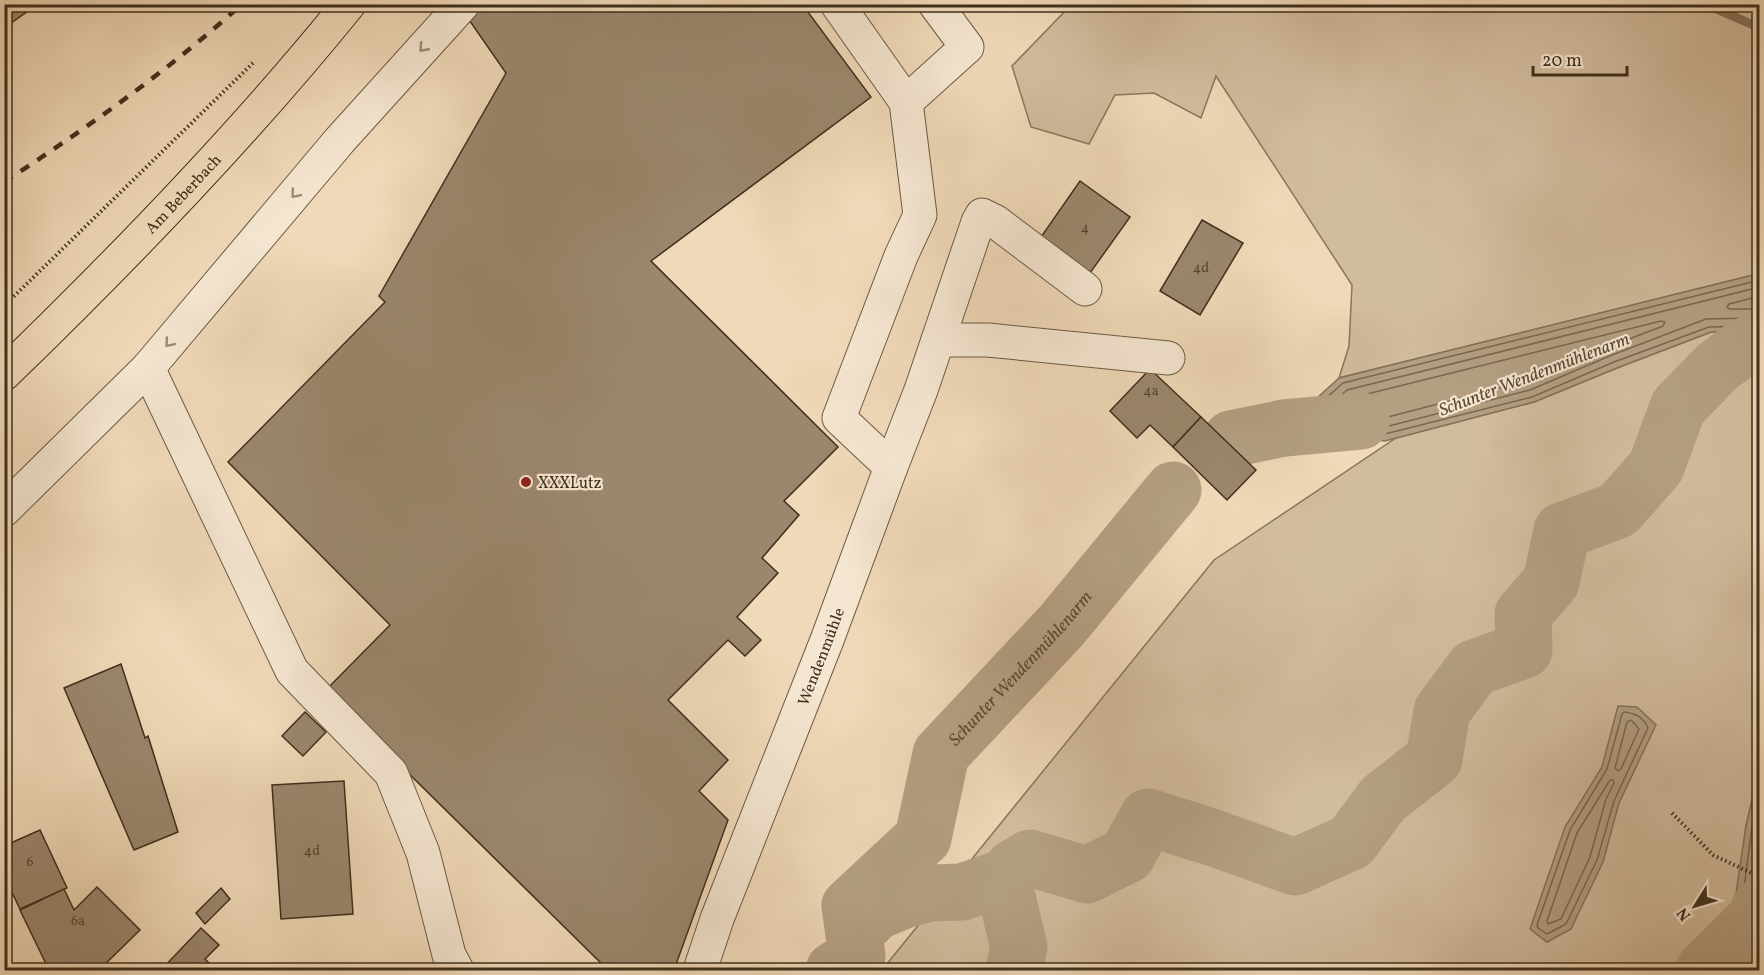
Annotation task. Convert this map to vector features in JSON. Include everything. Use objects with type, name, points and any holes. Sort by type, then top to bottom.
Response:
[{"type":"main road","name":"Am Beberbach","points":[[4,374],[56,324],[242,129],[349,4]]},
{"type":"street","points":[[4,510],[148,368],[340,140],[463,4]]},
{"type":"street","points":[[837,4],[906,102],[920,215],[901,256],[839,418],[891,467]]},
{"type":"street","points":[[906,102],[967,47],[935,4]]},
{"type":"street","name":"Wendenmühle","points":[[700,970],[717,919],[827,640],[982,215],[996,222],[1085,289]]},
{"type":"street","points":[[938,340],[988,340],[1168,358]]},
{"type":"street","points":[[148,368],[292,671],[391,773],[423,853],[449,955],[457,970]]},
{"type":"path","points":[[4,306],[256,60]]},
{"type":"path","points":[[1672,813],[1713,855],[1760,877]]},
{"type":"shaded area","points":[[1071,5],[1759,5],[1759,272],[1339,378],[1349,346],[1352,285],[1216,76],[1201,118],[1154,93],[1115,95],[1089,144],[1031,127],[1012,66]]},
{"type":"shaded area","points":[[1711,332],[1759,332],[1760,769],[1746,826],[1732,943],[1759,942],[1759,946],[1712,970],[882,970],[1214,560],[1396,438],[1534,402]]},
{"type":"water","points":[[1760,274],[1759,332],[1711,332],[1534,402],[1385,441],[1284,428],[1339,378]]},
{"type":"water","points":[[1618,706],[1637,707],[1656,725],[1619,803],[1603,862],[1571,929],[1547,942],[1530,929],[1565,827],[1602,767]]},
{"type":"water","points":[[1759,769],[1759,942],[1732,943],[1735,900],[1746,826]]},
{"type":"building","points":[[4,4],[38,4],[4,28]]},
{"type":"building","name":"XXXLutz","points":[[483,4],[802,4],[871,97],[651,261],[838,447],[784,501],[799,515],[762,558],[778,573],[737,617],[761,640],[745,656],[728,640],[668,700],[728,760],[699,791],[728,820],[674,970],[608,970],[325,691],[390,625],[228,462],[385,302],[379,296],[506,73],[467,17]]},
{"type":"building","points":[[1080,181],[1130,217],[1090,273],[1041,237]]},
{"type":"building","points":[[1202,220],[1243,243],[1200,315],[1160,291]]},
{"type":"building","points":[[1150,369],[1201,417],[1173,447],[1150,425],[1137,438],[1110,411]]},
{"type":"building","points":[[1201,417],[1256,470],[1227,500],[1173,447]]},
{"type":"building","points":[[121,664],[145,738],[148,736],[178,832],[134,850],[64,688]]},
{"type":"building","points":[[305,712],[326,732],[303,756],[282,736]]},
{"type":"building","points":[[344,781],[353,914],[281,919],[272,785]]},
{"type":"building","points":[[40,830],[67,888],[20,909],[4,876],[4,846]]},
{"type":"building","points":[[97,887],[140,930],[99,970],[49,970],[20,910],[64,889],[74,910]]},
{"type":"building","points":[[221,888],[230,899],[205,924],[196,913]]},
{"type":"building","points":[[201,928],[219,945],[205,959],[216,970],[161,970]]},
{"type":"waterway","points":[[1705,4],[1760,28]]},
{"type":"waterway","points":[[1014,970],[1019,947],[1004,885],[1013,868],[1030,858],[1087,875],[1127,855],[1148,817],[1295,867],[1351,842],[1383,799],[1434,759],[1442,711],[1474,668],[1524,650],[1523,614],[1551,582],[1562,531],[1618,510],[1656,467],[1678,407],[1717,367],[1745,346],[1760,340]]},
{"type":"waterway","name":"Schunter Wendenmühlenarm","points":[[1231,439],[1284,428],[1361,421]]},
{"type":"waterway","name":"Schunter Wendenmühlenarm","points":[[834,970],[857,956],[850,906],[923,838],[941,754],[1062,625],[1173,490]]},
{"type":"waterway","points":[[854,933],[877,911],[904,900],[930,893],[962,892],[1009,876]]},
{"type":"waterway","points":[[1704,970],[1757,917],[1760,907]]},
{"type":"railway","points":[[4,182],[127,97],[186,52],[242,4]]},
{"type":"place","name":"XXXLutz","points":[[526,482]]}]
